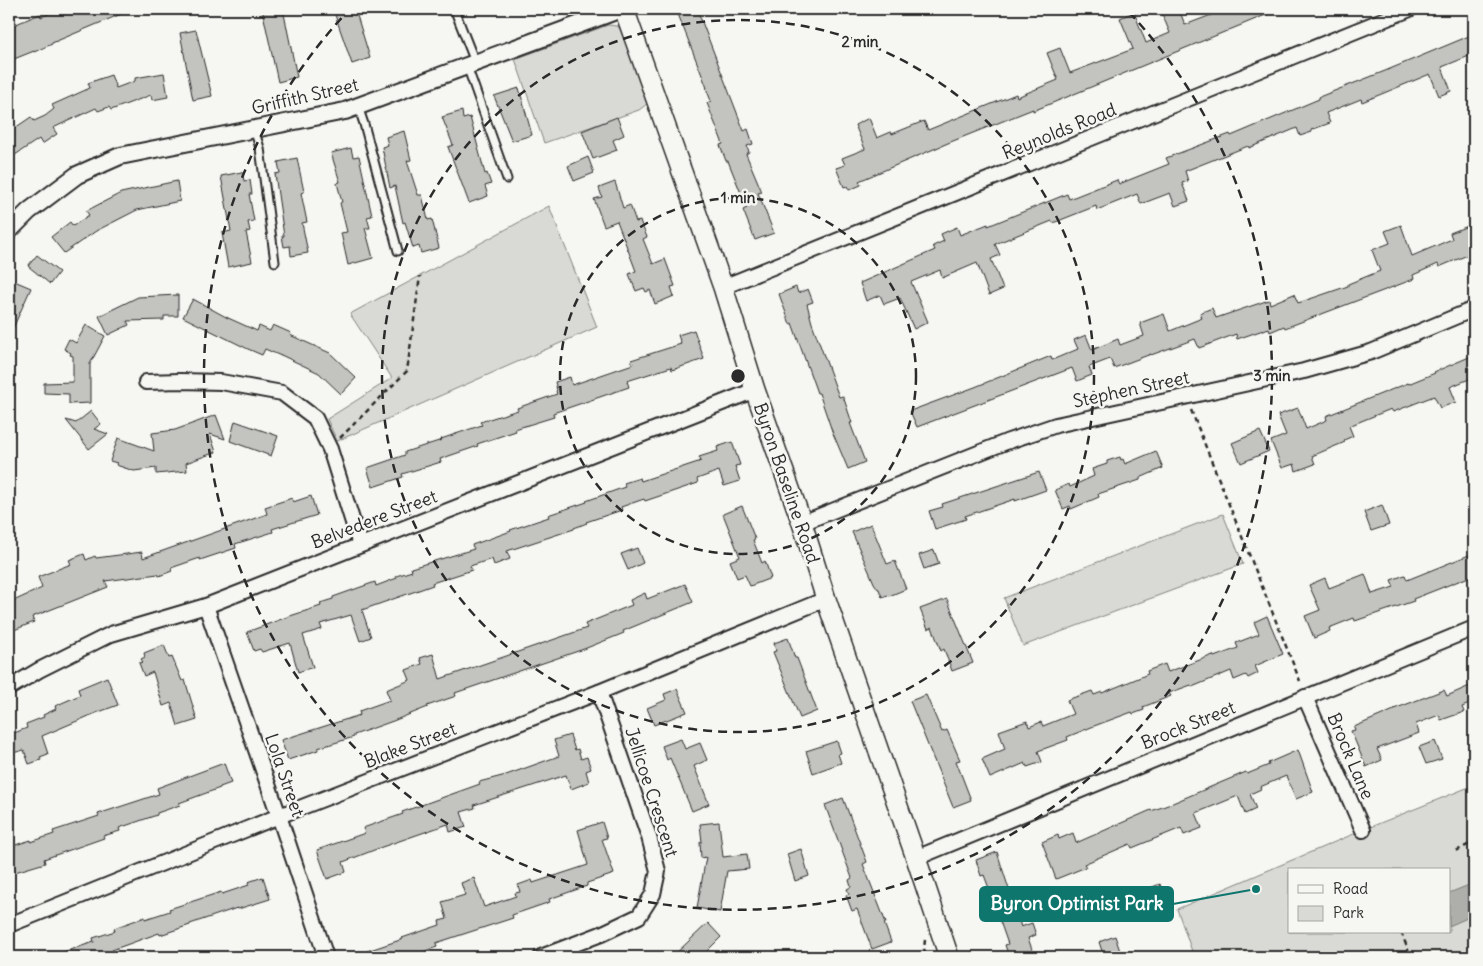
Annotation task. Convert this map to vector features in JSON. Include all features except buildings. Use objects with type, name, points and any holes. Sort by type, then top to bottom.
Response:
[{"type":"main road","name":"Byron Baseline Road","points":[[623,9],[723,287],[755,390],[949,957]]},
{"type":"street","name":"Griffith Street","points":[[9,231],[29,211],[77,175],[120,156],[345,111],[623,9]]},
{"type":"street","name":"Reynolds Road","points":[[723,287],[1410,9]]},
{"type":"street","name":"Stephen Street","points":[[802,523],[1006,442],[1056,425],[1304,371],[1371,352],[1474,309]]},
{"type":"street","points":[[146,382],[220,382],[282,393],[315,418],[330,449],[360,545]]},
{"type":"street","name":"Belvedere Street","points":[[9,688],[39,670],[111,634],[206,606],[755,390]]},
{"type":"street","name":"Blake Street","points":[[9,924],[279,816],[599,692],[826,599]]},
{"type":"street","name":"Lola Street","points":[[206,606],[326,957]]},
{"type":"street","name":"Brock Street","points":[[916,858],[1305,696],[1474,628]]},
{"type":"street","name":"Jellicoe Crescent","points":[[542,957],[601,934],[639,916],[653,894],[655,886],[658,871],[599,692]]},
{"type":"street","name":"Brock Lane","points":[[1305,696],[1363,830]]},
{"type":"lane","points":[[455,11],[507,179]]},
{"type":"lane","points":[[358,106],[398,251]]},
{"type":"lane","points":[[254,129],[260,148],[275,262]]},
{"type":"path","points":[[337,441],[408,371],[420,276]]},
{"type":"path","points":[[1191,408],[1300,681]]},
{"type":"path","points":[[1456,851],[1474,842]]},
{"type":"path","points":[[1402,934],[1411,957]]},
{"type":"green space","points":[[608,25],[617,26],[623,31],[647,104],[639,110],[544,143],[515,59]]},
{"type":"green space","points":[[549,206],[597,327],[337,441],[327,419],[392,378],[350,314]]},
{"type":"green space","points":[[1223,514],[1243,564],[1023,646],[1004,598]]},
{"type":"green space","points":[[1474,785],[1474,957],[1194,957],[1177,909]]},
{"type":"shaded area","points":[[1474,883],[1474,915],[1450,926],[1450,893]]},
{"type":"place","name":"Byron Optimist Park","points":[[1256,889]]}]
